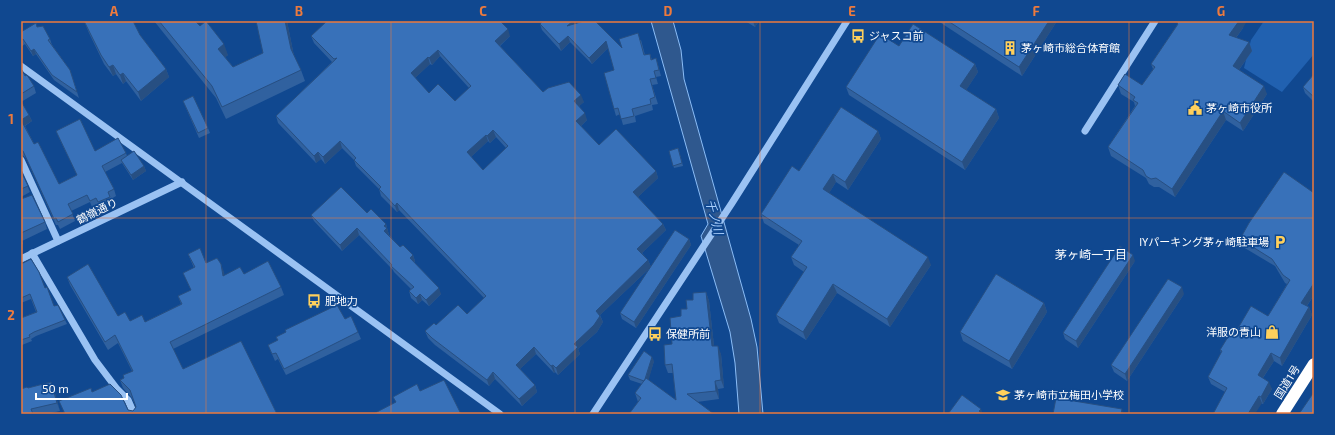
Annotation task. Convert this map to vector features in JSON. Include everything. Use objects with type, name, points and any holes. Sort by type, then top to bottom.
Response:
[{"type":"highway","name":"国道1号","points":[[1282,414],[1314,364]]},
{"type":"street","points":[[593,414],[693,260],[732,203],[847,21]]},
{"type":"street","points":[[1085,131],[1155,21]]},
{"type":"street","points":[[21,66],[500,414]]},
{"type":"street","points":[[21,160],[34,196],[58,241]]},
{"type":"street","name":"鶴嶺通り","points":[[21,259],[182,182]]},
{"type":"street","points":[[32,253],[95,360],[117,389],[128,400],[134,414]]},
{"type":"shaded area","points":[[1264,21],[1314,21],[1314,54],[1282,92],[1244,68],[1251,40]]},
{"type":"water","name":"千ノ川","points":[[651,21],[673,21],[681,50],[684,79],[751,319],[757,347],[763,414],[739,414],[735,363],[730,332],[701,236],[708,224]]},
{"type":"building","points":[[84,21],[133,21],[140,35],[166,69],[138,92],[123,73],[120,75],[113,65],[109,67],[101,55]]},
{"type":"building","points":[[159,21],[195,21],[200,26],[206,21],[224,44],[218,49],[233,67],[263,53],[256,21],[285,21],[291,49],[301,70],[222,107],[212,86]]},
{"type":"building","points":[[327,21],[500,21],[508,29],[495,41],[543,92],[548,88],[569,82],[581,95],[574,101],[585,113],[576,121],[599,145],[616,129],[656,171],[633,192],[663,224],[637,249],[648,260],[596,311],[600,316],[594,325],[574,344],[578,347],[556,368],[553,365],[551,366],[534,347],[516,365],[535,385],[519,399],[493,372],[487,380],[425,331],[434,323],[436,325],[458,305],[467,314],[486,296],[397,203],[395,206],[379,189],[381,187],[354,160],[356,158],[340,141],[323,157],[318,152],[314,156],[276,116],[337,58],[334,59],[311,36]],"holes":[[[438,50],[471,86],[455,101],[438,84],[429,93],[411,73]],[[493,130],[508,146],[483,170],[467,152]]]},
{"type":"building","points":[[543,21],[573,21],[567,26],[584,21],[595,21],[622,48],[619,39],[638,33],[644,55],[650,54],[651,60],[656,58],[659,70],[654,71],[656,78],[650,79],[655,97],[650,99],[651,104],[632,109],[634,116],[621,119],[618,108],[614,109],[604,73],[614,70],[606,41],[589,58],[568,36],[559,44],[540,24]]},
{"type":"building","name":"茅ヶ崎市総合体育館","points":[[948,21],[1049,21],[1019,67]]},
{"type":"building","points":[[1178,21],[1239,21],[1229,35],[1249,42],[1233,66],[1264,86],[1240,123],[1223,111],[1172,189],[1156,178],[1151,179],[1146,176],[1143,170],[1108,147],[1138,103],[1133,100],[1135,97],[1118,85],[1125,74],[1142,85],[1155,67],[1151,64],[1178,24]]},
{"type":"building","points":[[36,23],[37,27],[43,26],[50,39],[48,40],[70,70],[77,92],[52,75],[34,49],[31,51],[23,39],[21,40],[21,32]]},
{"type":"building","points":[[913,24],[975,64],[960,86],[996,109],[962,162],[846,87],[880,34],[899,46]]},
{"type":"building","points":[[21,70],[25,76],[27,75],[34,86],[21,94]]},
{"type":"building","points":[[1314,74],[1314,97],[1303,87]]},
{"type":"building","points":[[193,96],[208,128],[198,133],[183,101]]},
{"type":"building","points":[[21,101],[29,115],[21,120]]},
{"type":"building","points":[[841,107],[878,131],[845,182],[833,174],[823,189],[928,257],[887,319],[833,284],[803,332],[776,315],[807,267],[791,257],[802,241],[761,214],[792,166],[799,171]]},
{"type":"building","points":[[80,119],[95,151],[118,138],[126,153],[102,166],[114,189],[108,192],[110,197],[98,202],[96,198],[90,201],[87,195],[68,204],[73,214],[58,222],[56,218],[54,219],[23,151],[21,150],[21,120],[34,144],[38,142],[59,184],[77,175],[56,131]]},
{"type":"building","points":[[678,148],[682,163],[673,166],[669,151]]},
{"type":"building","points":[[134,151],[144,166],[131,175],[121,160]]},
{"type":"building","points":[[21,171],[28,186],[21,189]]},
{"type":"building","points":[[1284,172],[1314,193],[1314,283],[1301,303],[1309,307],[1280,358],[1271,353],[1258,375],[1269,382],[1261,397],[1259,396],[1248,414],[1213,414],[1227,388],[1208,377],[1222,351],[1220,350],[1231,332],[1234,335],[1251,306],[1268,316],[1290,280],[1283,275],[1272,259],[1240,239],[1249,223]]},
{"type":"building","points":[[341,187],[367,213],[371,209],[386,224],[384,226],[387,228],[384,231],[400,247],[403,245],[413,255],[410,258],[439,288],[426,300],[420,294],[416,298],[409,291],[414,287],[391,266],[392,265],[357,228],[340,245],[311,215]]},
{"type":"building","points":[[32,195],[45,222],[21,233],[21,199]]},
{"type":"building","points":[[675,230],[689,239],[634,322],[620,313]]},
{"type":"building","points":[[1120,246],[1133,255],[1076,341],[1063,333]]},
{"type":"building","points":[[200,248],[206,263],[217,258],[221,264],[223,276],[240,267],[244,274],[268,261],[281,287],[170,342],[183,369],[241,341],[277,414],[65,414],[59,401],[91,388],[92,392],[110,384],[121,395],[128,410],[133,411],[136,407],[130,390],[120,380],[124,378],[123,375],[133,371],[115,335],[105,342],[67,277],[88,264],[118,316],[125,312],[130,321],[142,315],[145,322],[182,304],[178,296],[191,290],[183,273],[195,267],[188,254]]},
{"type":"building","points":[[31,259],[39,272],[45,288],[47,287],[54,306],[58,305],[65,320],[34,332],[29,335],[30,337],[21,340],[21,318],[37,312],[30,294],[21,298],[21,264]]},
{"type":"building","points":[[996,274],[1044,303],[1009,361],[960,332]]},
{"type":"building","points":[[1168,279],[1182,287],[1125,374],[1111,365]]},
{"type":"building","points":[[706,292],[712,346],[718,346],[721,380],[715,381],[716,391],[687,394],[714,414],[629,414],[641,398],[635,393],[646,378],[676,400],[672,364],[665,365],[664,345],[672,344],[670,318],[681,316],[681,309],[687,309],[686,300],[693,300],[693,293]]},
{"type":"building","points":[[337,305],[345,319],[351,316],[358,332],[284,369],[276,353],[272,354],[268,345],[278,340],[276,337],[286,332],[285,330]]},
{"type":"building","points":[[644,351],[652,357],[644,381],[628,375]]},
{"type":"building","points":[[444,380],[461,414],[373,414],[396,402],[393,397],[417,384],[420,391]]},
{"type":"building","points":[[51,382],[57,403],[31,409],[33,414],[21,414],[21,389]]},
{"type":"building","points":[[1314,392],[1314,414],[1299,414]]},
{"type":"building","points":[[962,395],[981,409],[979,411],[982,414],[948,414]]},
{"type":"building","points":[[1056,398],[1122,409],[1121,414],[1053,414]]},
{"type":"place","name":"ジャスコ前","points":[[858,36]]},
{"type":"place","name":"茅ヶ崎市総合体育館","points":[[1010,48]]},
{"type":"place","name":"茅ヶ崎市役所","points":[[1195,108]]},
{"type":"place","name":"IYパーキング茅ヶ崎駐車場","points":[[1280,242]]},
{"type":"place","name":"肥地力","points":[[314,301]]},
{"type":"place","name":"洋服の青山","points":[[1272,332]]},
{"type":"place","name":"保健所前","points":[[655,334]]},
{"type":"place","name":"茅ヶ崎市立梅田小学校","points":[[1003,395]]},
{"type":"district","name":"茅ヶ崎一丁目","points":[[1091,255]]}]
